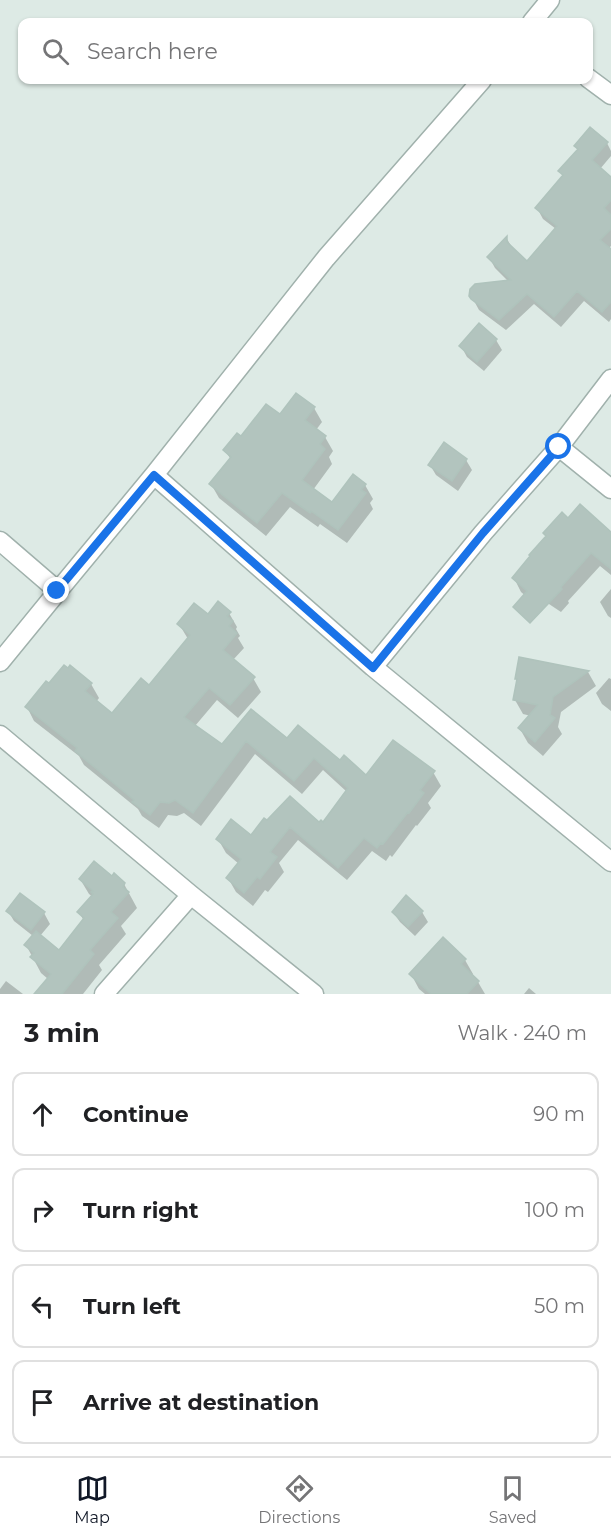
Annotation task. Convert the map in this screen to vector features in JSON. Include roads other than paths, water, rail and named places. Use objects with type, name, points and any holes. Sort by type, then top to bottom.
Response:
[{"type":"street","points":[[535,18],[550,0]]},
{"type":"street","points":[[593,82],[611,95]]},
{"type":"street","points":[[0,662],[154,475],[326,258],[478,84]]},
{"type":"street","points":[[373,668],[483,533],[559,447],[611,379]]},
{"type":"street","points":[[559,447],[611,489]]},
{"type":"street","points":[[154,475],[373,668],[611,862]]},
{"type":"street","points":[[0,541],[57,591]]},
{"type":"street","points":[[0,735],[191,895],[314,994]]},
{"type":"street","points":[[104,994],[191,895]]}]
